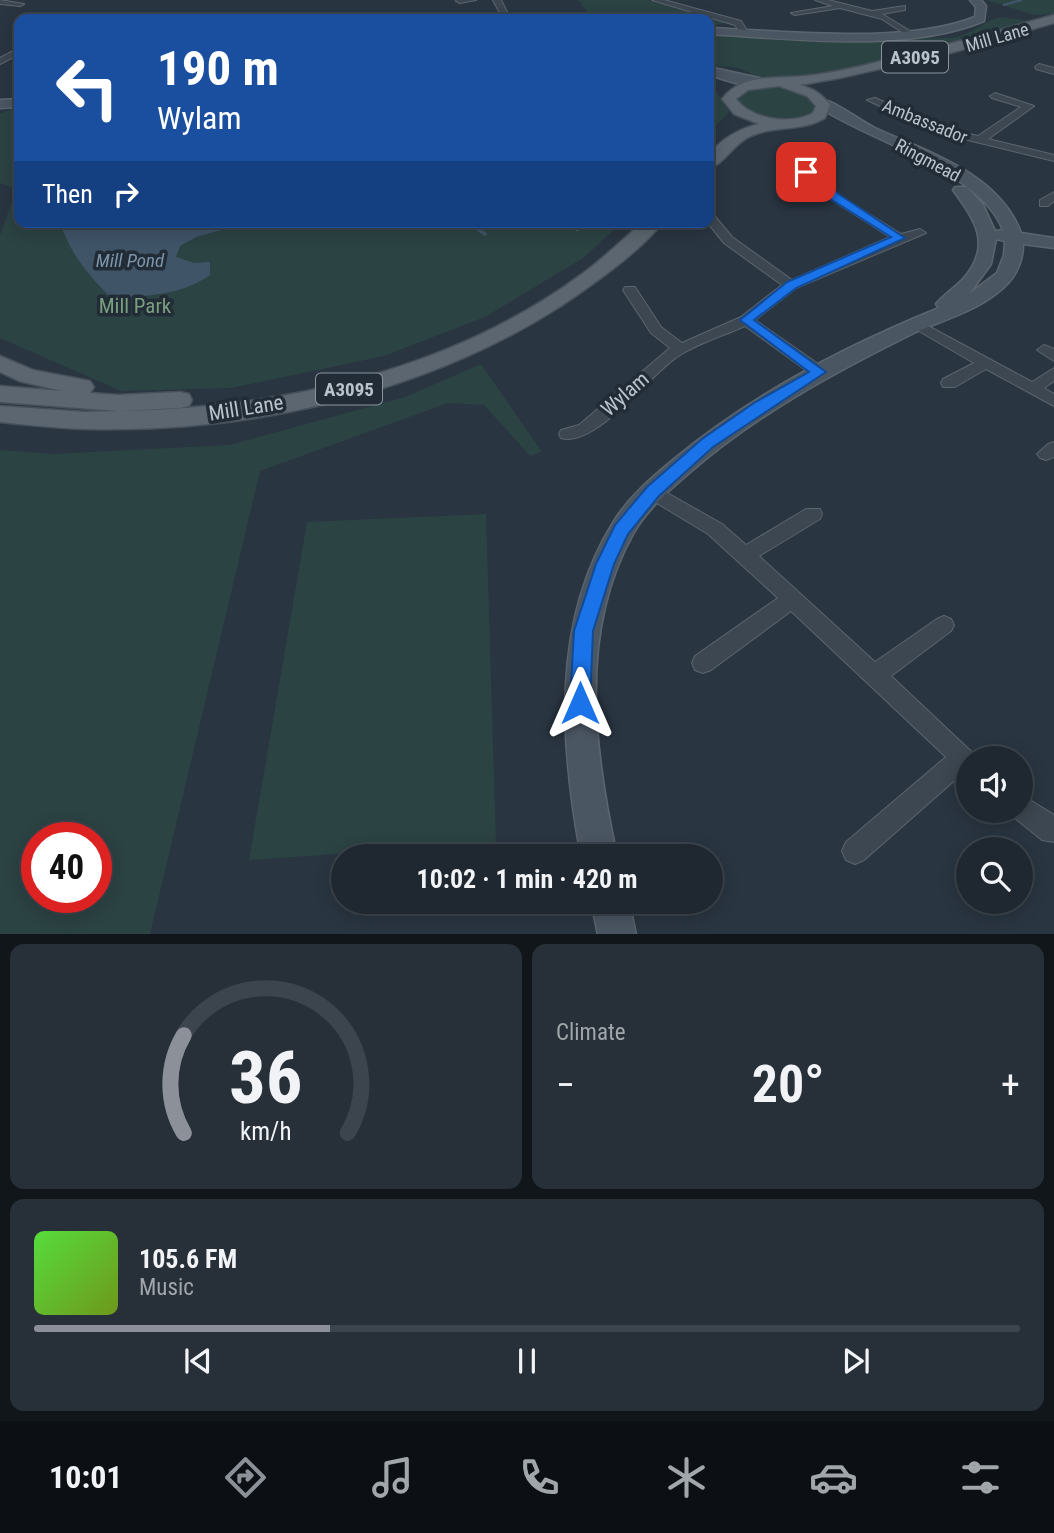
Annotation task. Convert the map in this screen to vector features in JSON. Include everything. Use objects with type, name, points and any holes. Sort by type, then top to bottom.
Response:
[{"type":"main road","name":"Mill Lane","points":[[732,103],[736,89],[827,77],[941,52],[1054,19]]},
{"type":"main road","name":"Mill Lane","points":[[809,121],[821,113],[821,88],[829,83],[997,44],[1054,26]]},
{"type":"main road","points":[[769,83],[805,90],[820,100]]},
{"type":"main road","points":[[714,137],[723,126],[732,103],[755,118],[789,124]]},
{"type":"main road","points":[[714,157],[727,141],[740,134],[809,121]]},
{"type":"main road","name":"Mill Lane","points":[[0,394],[105,402],[191,400],[303,383],[422,351],[487,323],[552,287],[589,261],[626,228]]},
{"type":"main road","name":"Mill Lane","points":[[0,414],[92,422],[173,418],[284,403],[392,376],[475,346],[537,314],[595,275],[647,228]]},
{"type":"main road","name":"A3095","points":[[0,363],[43,380],[101,390],[191,400]]},
{"type":"street","points":[[460,1],[472,0]]},
{"type":"street","points":[[657,0],[706,14]]},
{"type":"street","points":[[819,0],[874,13],[896,22],[911,34]]},
{"type":"street","points":[[714,31],[911,34],[947,31],[976,22],[983,13],[975,0]]},
{"type":"street","points":[[0,2],[20,4]]},
{"type":"street","points":[[795,13],[842,6]]},
{"type":"street","points":[[874,13],[902,8]]},
{"type":"street","points":[[714,16],[738,23],[744,32]]},
{"type":"street","points":[[1039,67],[1054,71]]},
{"type":"street","points":[[714,72],[742,80],[769,83]]},
{"type":"street","points":[[714,84],[732,103]]},
{"type":"street","name":"Ambassador","points":[[978,141],[1032,104],[995,96]]},
{"type":"street","name":"Ringmead","points":[[820,100],[841,116],[926,157],[970,183],[1000,210],[1014,237]]},
{"type":"street","name":"Ambassador","points":[[872,100],[943,131],[1054,158]]},
{"type":"street","name":"Ringmead","points":[[809,121],[851,129],[934,172],[970,198],[979,209],[989,233]]},
{"type":"street","points":[[786,155],[836,198],[899,238]]},
{"type":"street","points":[[714,223],[728,240],[791,285]]},
{"type":"street","name":"Wylam","points":[[567,434],[585,429],[672,353],[746,320],[791,285],[899,238],[920,233]]},
{"type":"street","points":[[917,324],[958,295],[979,272],[989,242],[989,233],[1054,243]]},
{"type":"street","points":[[596,844],[588,807],[579,675],[584,631],[605,564],[621,530],[653,492],[708,443],[760,407],[819,372],[917,324],[972,301],[1003,279],[1011,265],[1014,237]]},
{"type":"street","points":[[630,290],[656,330],[681,350]]},
{"type":"street","points":[[746,320],[819,372]]},
{"type":"street","points":[[917,324],[1054,401]]},
{"type":"street","points":[[949,383],[987,362]]},
{"type":"street","points":[[1033,389],[1054,373]]},
{"type":"street","points":[[653,492],[715,529],[956,752]]},
{"type":"street","points":[[745,555],[813,514]]},
{"type":"street","points":[[703,663],[792,599]]},
{"type":"street","points":[[874,675],[944,625]]},
{"type":"street","points":[[855,852],[956,768]]},
{"type":"street","points":[[1033,816],[1051,831],[1054,828]]},
{"type":"street","points":[[613,914],[617,934]]},
{"type":"green space","points":[[578,0],[648,0],[695,14],[589,14]]},
{"type":"green space","points":[[986,0],[1054,0],[1054,14],[1034,15]]},
{"type":"green space","points":[[1002,17],[1029,21],[997,34],[953,42],[857,68],[812,75],[765,78],[733,67],[714,67],[714,34],[793,40],[950,38],[966,34]]},
{"type":"green space","points":[[714,19],[726,23],[714,25]]},
{"type":"green space","points":[[771,86],[806,93],[815,102],[814,113],[795,118],[772,119],[751,113],[737,100],[741,90]]},
{"type":"green space","points":[[714,87],[729,112],[714,128]]},
{"type":"green space","name":"Mill Park","points":[[14,108],[14,188],[0,183],[0,114]]},
{"type":"green space","name":"Mill Park","points":[[14,195],[14,228],[616,228],[583,258],[485,317],[384,356],[231,388],[121,391],[0,338],[0,236]]},
{"type":"green space","points":[[481,364],[542,452],[530,456],[484,405],[448,403],[260,471],[150,934],[0,934],[0,450],[52,454],[229,445],[405,397]]},
{"type":"green space","points":[[486,514],[496,843],[331,844],[331,854],[249,860],[307,522]]},
{"type":"water","name":"Mill Pond","points":[[62,228],[228,228],[196,237],[180,246],[176,257],[194,263],[210,262],[210,275],[174,291],[137,297],[111,298],[81,263]]},
{"type":"waterway","points":[[1004,5],[1021,0]]},
{"type":"waterway","points":[[476,228],[485,234]]},
{"type":"route","points":[[580,703],[579,675],[584,631],[605,564],[621,530],[653,492],[708,443],[760,407],[819,372],[746,320],[791,285],[899,238],[836,198],[806,172]]}]
